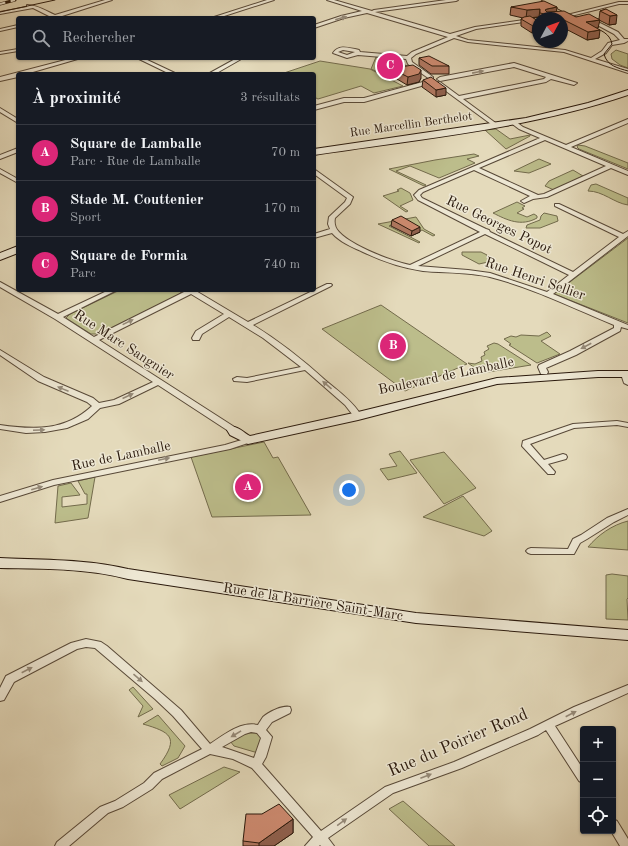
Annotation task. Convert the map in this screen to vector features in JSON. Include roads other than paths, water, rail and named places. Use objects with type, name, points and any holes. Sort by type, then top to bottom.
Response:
[{"type":"main road","name":"Rue Marcellin Berthelot","points":[[316,152],[512,122],[590,105],[628,92]]},
{"type":"main road","points":[[0,257],[16,250]]},
{"type":"main road","name":"Boulevard de Lamballe","points":[[248,440],[497,381],[545,374],[627,375]]},
{"type":"main road","name":"Boulevard de Lamballe","points":[[233,430],[260,432],[356,414]]},
{"type":"main road","points":[[233,430],[248,440]]},
{"type":"main road","name":"Rue de la Barrière Saint-Marc","points":[[0,563],[80,566],[115,570],[128,574],[270,597],[416,618],[628,635]]},
{"type":"street","points":[[60,16],[110,0]]},
{"type":"street","points":[[220,16],[272,0]]},
{"type":"street","points":[[329,0],[371,11],[451,37],[477,43],[556,50],[592,59],[628,71]]},
{"type":"street","points":[[316,26],[343,17],[371,11],[456,0]]},
{"type":"street","points":[[568,15],[579,13],[617,1],[628,3]]},
{"type":"street","points":[[0,13],[31,6],[50,16]]},
{"type":"street","points":[[579,13],[616,33],[626,41]]},
{"type":"street","points":[[358,53],[408,58],[414,53],[475,28],[532,20]]},
{"type":"street","points":[[0,30],[16,26]]},
{"type":"street","points":[[592,59],[604,52],[610,44],[626,41]]},
{"type":"street","points":[[0,52],[16,50]]},
{"type":"street","points":[[408,58],[410,63],[431,80]]},
{"type":"street","points":[[26,72],[72,60]]},
{"type":"street","points":[[143,60],[170,72]]},
{"type":"street","points":[[215,72],[237,60]]},
{"type":"street","points":[[316,107],[344,100],[364,100],[431,80],[438,81],[514,65],[574,83]]},
{"type":"street","points":[[0,79],[16,75]]},
{"type":"street","points":[[459,98],[546,80],[550,77]]},
{"type":"street","points":[[438,81],[495,125]]},
{"type":"street","points":[[0,110],[16,120]]},
{"type":"street","points":[[512,122],[520,128],[628,173]]},
{"type":"street","points":[[566,148],[628,122]]},
{"type":"street","points":[[474,168],[545,138]]},
{"type":"street","points":[[0,157],[16,151]]},
{"type":"street","points":[[524,201],[532,197],[545,196],[611,166]]},
{"type":"street","points":[[474,168],[539,197]]},
{"type":"street","name":"Rue Georges Popot","points":[[474,168],[420,190],[417,195],[424,201],[573,274]]},
{"type":"street","points":[[0,171],[16,180]]},
{"type":"street","points":[[316,172],[350,197],[348,203],[332,217],[331,223],[334,230],[316,235]]},
{"type":"street","points":[[557,205],[626,234]]},
{"type":"street","name":"Rue Henri Sellier","points":[[334,230],[340,236],[367,251],[397,264],[410,267],[468,271],[505,279],[592,312],[618,325],[628,327]]},
{"type":"street","points":[[410,267],[487,231]]},
{"type":"street","points":[[547,295],[626,234]]},
{"type":"street","name":"Rue Marc Sangnier","points":[[0,284],[58,317],[233,430]]},
{"type":"street","points":[[316,292],[329,285]]},
{"type":"street","points":[[58,317],[110,292]]},
{"type":"street","points":[[93,340],[187,292]]},
{"type":"street","points":[[194,292],[266,336],[348,404],[356,414]]},
{"type":"street","points":[[248,326],[315,292]]},
{"type":"street","points":[[196,338],[199,334],[229,314]]},
{"type":"street","points":[[545,374],[542,367],[573,353],[616,329],[618,325]]},
{"type":"street","points":[[0,352],[41,379],[90,400],[97,406]]},
{"type":"street","points":[[237,379],[247,380],[306,368]]},
{"type":"street","points":[[0,427],[26,431],[52,429],[80,420],[88,415],[97,406],[116,402],[159,382]]},
{"type":"street","points":[[628,419],[628,429]]},
{"type":"street","points":[[551,472],[526,446],[526,443],[573,426],[628,425]]},
{"type":"street","name":"Rue de Lamballe","points":[[0,499],[53,484],[227,447],[248,440]]},
{"type":"street","points":[[543,463],[563,457]]},
{"type":"street","points":[[531,551],[571,552],[576,541],[586,538],[604,523],[628,512]]},
{"type":"street","points":[[0,697],[10,679],[74,646],[86,643],[93,644],[104,649],[159,696],[177,713],[209,750],[216,750],[250,761],[256,765],[325,841]]},
{"type":"street","name":"Rue du Poirier Rond","points":[[311,846],[325,841],[390,790],[458,765],[628,689]]},
{"type":"street","points":[[260,730],[268,719],[286,710]]},
{"type":"street","points":[[548,724],[580,773]]},
{"type":"street","points":[[61,846],[104,810],[119,804],[148,786],[158,776],[209,750],[242,730],[251,728],[260,730],[266,734],[267,740],[261,757],[256,765]]},
{"type":"street","points":[[616,830],[624,845]]},
{"type":"tram line","points":[[0,12],[55,0]]},
{"type":"tram line","points":[[541,0],[571,16]]},
{"type":"tram line","points":[[591,26],[604,32],[611,40],[612,44],[604,54],[605,58],[613,66],[628,71]]},
{"type":"railway","points":[[0,4],[15,0]]},
{"type":"place","name":"Square de Formia","points":[[390,66]]},
{"type":"place","name":"Stade M. Couttenier","points":[[393,346]]},
{"type":"place","name":"Square de Lamballe","points":[[248,487]]}]
